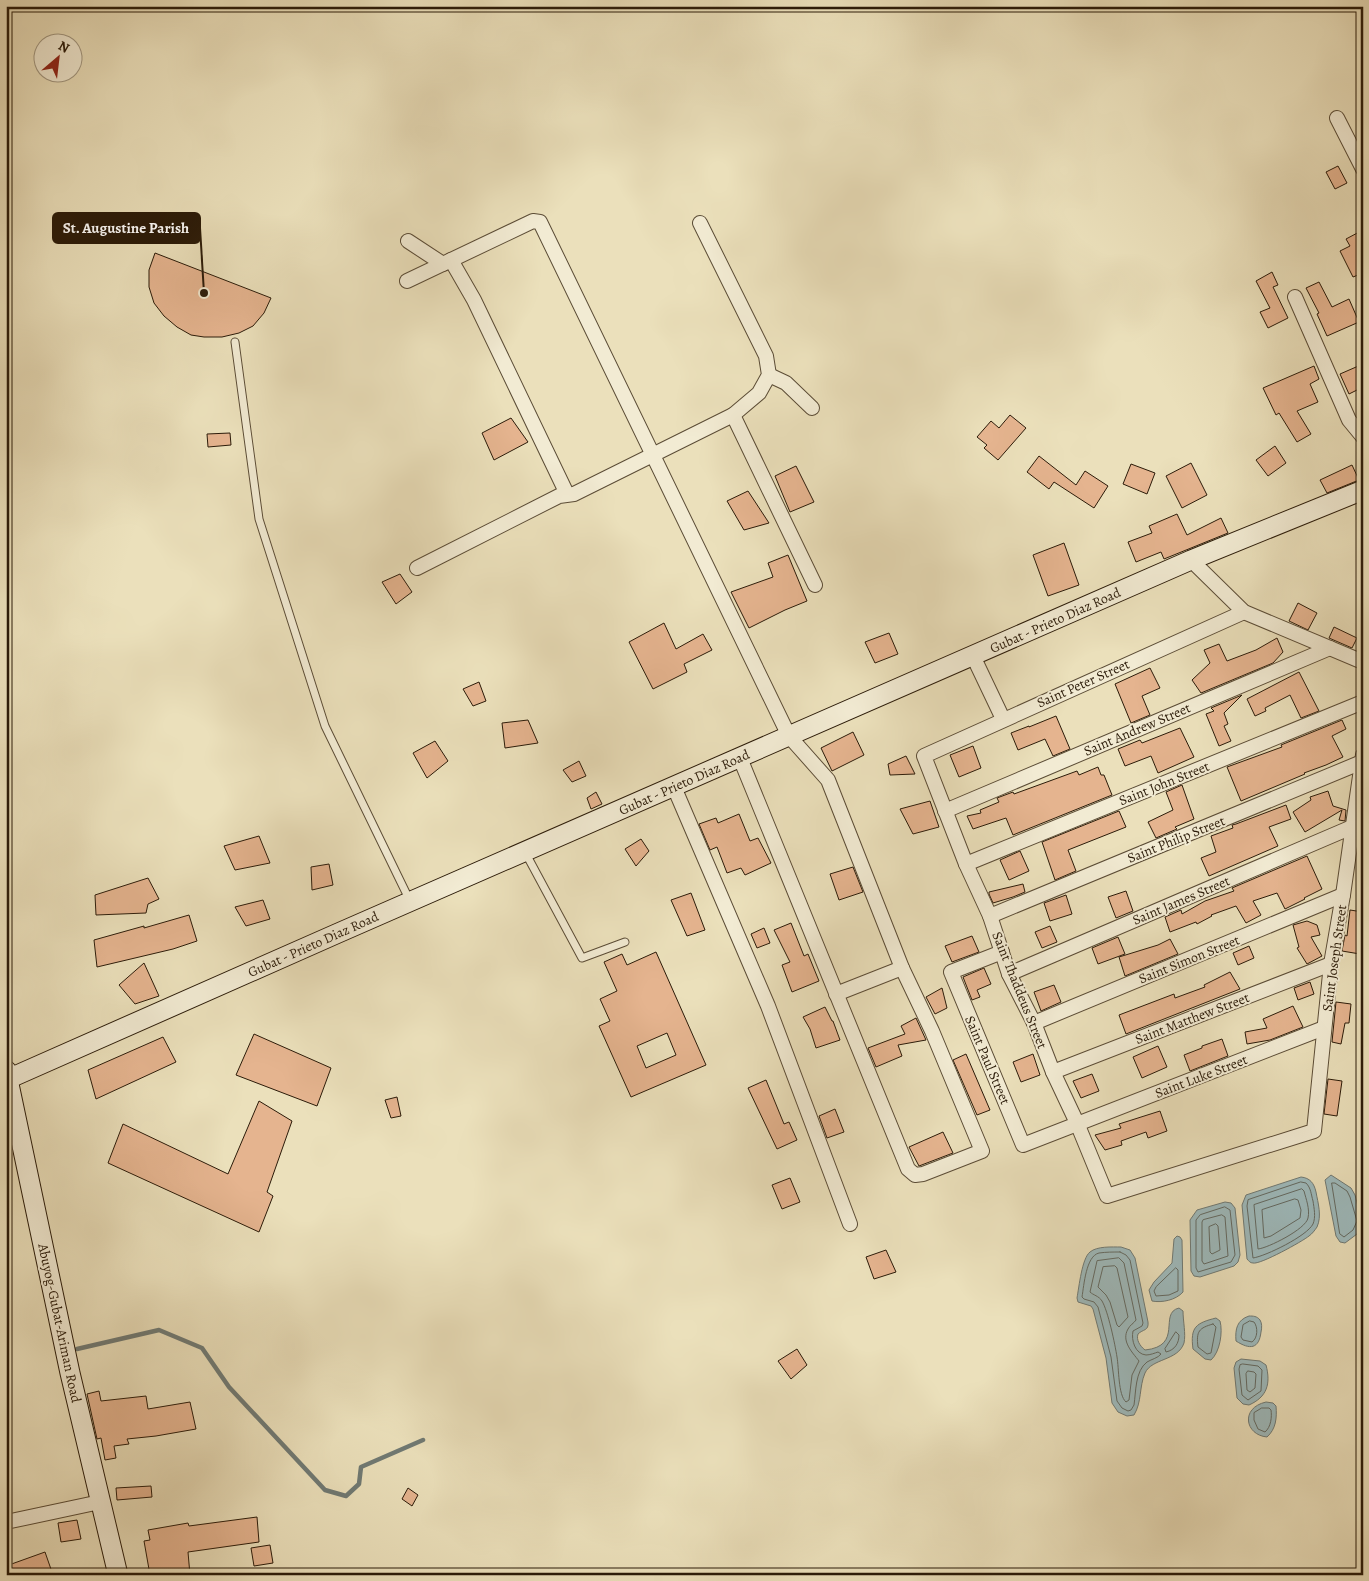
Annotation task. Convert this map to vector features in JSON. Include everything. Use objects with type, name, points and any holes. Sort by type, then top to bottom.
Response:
[{"type":"main road","name":"Gubat - Prieto Diaz Road","points":[[7,1075],[525,852],[1191,560],[1363,490]]},
{"type":"main road","name":"Abuyog-Gubat-Ariman Road","points":[[7,1075],[70,1373],[118,1575]]},
{"type":"street","points":[[1337,118],[1363,169]]},
{"type":"street","points":[[407,281],[533,220],[540,222],[790,736],[828,780],[902,968],[932,1031],[982,1151],[923,1174],[914,1175],[908,1169],[740,758]]},
{"type":"street","points":[[417,568],[559,496],[574,494],[733,416],[759,393],[769,375],[766,356],[700,222]]},
{"type":"street","points":[[408,240],[447,262],[474,300],[567,494]]},
{"type":"street","points":[[1295,297],[1349,420],[1363,437]]},
{"type":"street","points":[[769,375],[786,383],[812,408]]},
{"type":"street","points":[[733,416],[815,585]]},
{"type":"street","points":[[1191,560],[1244,612],[1363,662]]},
{"type":"street","name":"Saint Peter Street","points":[[924,756],[1244,612]]},
{"type":"street","name":"Saint Andrew Street","points":[[945,811],[1330,648]]},
{"type":"street","points":[[973,656],[1003,719]]},
{"type":"street","name":"Saint John Street","points":[[966,864],[1363,702]]},
{"type":"street","name":"Saint Thaddeus Street","points":[[924,756],[966,864],[990,916],[1009,974],[1034,1023],[1053,1072],[1107,1196]]},
{"type":"street","name":"Saint Joseph Street","points":[[1107,1196],[1314,1130],[1331,964],[1356,824],[1362,759]]},
{"type":"street","name":"Saint Philip Street","points":[[990,916],[1362,759]]},
{"type":"street","points":[[674,787],[768,1006],[850,1224]]},
{"type":"street","name":"Saint James Street","points":[[1009,974],[1356,824]]},
{"type":"street","name":"Saint Simon Street","points":[[1034,1023],[1344,895]]},
{"type":"street","name":"Saint Paul Street","points":[[1002,952],[951,972],[1023,1145],[1077,1124]]},
{"type":"street","name":"Saint Matthew Street","points":[[1053,1072],[1331,964]]},
{"type":"street","points":[[836,994],[902,968]]},
{"type":"street","name":"Saint Luke Street","points":[[1077,1124],[1324,1028]]},
{"type":"street","points":[[6,1522],[100,1502]]},
{"type":"lane","points":[[235,342],[259,519],[325,726],[410,902]]},
{"type":"lane","points":[[525,852],[582,958],[625,942]]},
{"type":"water","points":[[1331,1175],[1351,1188],[1355,1195],[1362,1222],[1357,1234],[1345,1243],[1340,1242],[1336,1236],[1325,1180]]},
{"type":"water","points":[[1301,1177],[1309,1180],[1315,1189],[1319,1205],[1317,1227],[1299,1243],[1257,1263],[1250,1262],[1247,1259],[1242,1205],[1246,1195]]},
{"type":"water","points":[[1225,1202],[1231,1203],[1235,1208],[1240,1255],[1238,1262],[1234,1266],[1200,1277],[1194,1276],[1191,1271],[1190,1220],[1197,1210]]},
{"type":"water","points":[[1177,1236],[1182,1240],[1183,1292],[1169,1300],[1152,1301],[1149,1290],[1172,1263],[1174,1239]]},
{"type":"water","points":[[1121,1247],[1130,1250],[1135,1258],[1148,1322],[1147,1328],[1138,1334],[1140,1345],[1145,1350],[1157,1347],[1164,1342],[1169,1329],[1170,1316],[1173,1311],[1179,1308],[1183,1311],[1185,1332],[1184,1343],[1181,1349],[1148,1368],[1142,1384],[1137,1410],[1134,1415],[1127,1416],[1118,1412],[1112,1403],[1106,1358],[1093,1309],[1091,1306],[1078,1302],[1077,1298],[1087,1255],[1093,1250],[1101,1248]]},
{"type":"water","points":[[1249,1316],[1258,1318],[1262,1326],[1258,1342],[1250,1347],[1236,1341],[1239,1323]]},
{"type":"water","points":[[1216,1318],[1220,1321],[1221,1326],[1219,1347],[1211,1360],[1205,1359],[1193,1349],[1194,1331],[1199,1324]]},
{"type":"water","points":[[1241,1359],[1260,1361],[1266,1365],[1268,1384],[1264,1394],[1249,1405],[1243,1404],[1237,1398],[1234,1368],[1236,1362]]},
{"type":"water","points":[[1266,1402],[1273,1403],[1276,1406],[1274,1427],[1267,1437],[1254,1432],[1248,1421],[1252,1410]]},
{"type":"building","points":[[1338,166],[1347,183],[1335,189],[1326,172]]},
{"type":"building","points":[[1363,230],[1363,273],[1353,277],[1340,251],[1350,246],[1346,239]]},
{"type":"building","points":[[155,253],[271,298],[264,313],[253,326],[239,333],[222,337],[191,335],[177,327],[164,316],[154,303],[149,287],[149,270]]},
{"type":"building","points":[[1272,272],[1278,285],[1273,287],[1288,318],[1268,328],[1260,312],[1270,308],[1256,281]]},
{"type":"building","points":[[1319,282],[1332,307],[1349,299],[1359,322],[1327,336],[1317,314],[1319,313],[1306,288]]},
{"type":"building","points":[[1363,364],[1363,387],[1349,394],[1340,374]]},
{"type":"building","points":[[1314,366],[1319,379],[1310,384],[1318,402],[1297,411],[1311,434],[1297,442],[1279,413],[1276,415],[1263,388]]},
{"type":"building","points":[[1010,415],[1026,428],[998,460],[984,448],[987,445],[977,437],[991,421],[999,428]]},
{"type":"building","points":[[511,418],[528,442],[494,460],[482,433]]},
{"type":"building","points":[[230,433],[231,445],[208,447],[207,434]]},
{"type":"building","points":[[1275,446],[1286,463],[1268,476],[1256,460]]},
{"type":"building","points":[[1039,456],[1076,485],[1085,471],[1108,486],[1094,508],[1054,482],[1049,489],[1027,472]]},
{"type":"building","points":[[1191,463],[1207,495],[1182,508],[1166,476]]},
{"type":"building","points":[[1131,464],[1155,473],[1147,494],[1123,484]]},
{"type":"building","points":[[1352,465],[1359,480],[1327,493],[1320,480]]},
{"type":"building","points":[[796,466],[814,502],[790,512],[775,476]]},
{"type":"building","points":[[748,491],[769,523],[744,530],[727,501]]},
{"type":"building","points":[[1177,514],[1187,535],[1221,518],[1228,533],[1164,559],[1161,552],[1136,562],[1128,542],[1152,533],[1149,526]]},
{"type":"building","points":[[1064,543],[1079,585],[1048,596],[1033,555]]},
{"type":"building","points":[[788,555],[807,601],[749,628],[731,592],[773,577],[768,563]]},
{"type":"building","points":[[400,574],[412,592],[396,604],[382,582]]},
{"type":"building","points":[[1298,603],[1317,613],[1308,630],[1289,621]]},
{"type":"building","points":[[664,623],[676,649],[703,634],[712,650],[684,664],[687,672],[653,689],[629,642]]},
{"type":"building","points":[[1334,627],[1357,638],[1352,648],[1329,638]]},
{"type":"building","points":[[889,633],[898,654],[875,663],[865,642]]},
{"type":"building","points":[[1277,638],[1283,652],[1273,663],[1201,693],[1192,680],[1210,663],[1204,650],[1219,644],[1227,661],[1256,650]]},
{"type":"building","points":[[1150,668],[1160,688],[1142,696],[1150,715],[1131,723],[1115,684]]},
{"type":"building","points":[[1299,672],[1319,711],[1301,718],[1290,695],[1265,708],[1266,711],[1255,716],[1247,699]]},
{"type":"building","points":[[479,682],[486,701],[473,706],[463,689]]},
{"type":"building","points":[[1242,695],[1224,713],[1228,724],[1224,726],[1231,741],[1219,746],[1206,714],[1214,711],[1211,708]]},
{"type":"building","points":[[1056,716],[1070,749],[1053,756],[1045,739],[1018,750],[1011,733]]},
{"type":"building","points":[[528,720],[538,743],[505,748],[502,723]]},
{"type":"building","points":[[1342,720],[1346,729],[1332,736],[1343,757],[1241,801],[1227,767],[1282,747],[1281,745]]},
{"type":"building","points":[[1180,728],[1194,757],[1158,773],[1151,756],[1125,766],[1118,749],[1140,740],[1142,743]]},
{"type":"building","points":[[853,732],[864,755],[832,771],[821,748]]},
{"type":"building","points":[[435,741],[448,761],[427,778],[413,753]]},
{"type":"building","points":[[973,746],[981,768],[959,777],[950,755]]},
{"type":"building","points":[[906,756],[915,774],[890,775],[888,764]]},
{"type":"building","points":[[579,761],[586,776],[572,782],[563,770]]},
{"type":"building","points":[[1098,767],[1101,775],[1104,775],[1112,795],[1013,835],[1006,818],[973,829],[967,816],[981,813],[980,810],[999,802],[997,798],[1013,792],[1014,794],[1077,771],[1079,775]]},
{"type":"building","points":[[1182,785],[1194,819],[1156,838],[1148,822],[1173,810],[1166,792]]},
{"type":"building","points":[[1328,791],[1333,806],[1346,810],[1345,821],[1339,820],[1342,810],[1305,832],[1293,812],[1311,800],[1310,797]]},
{"type":"building","points":[[596,792],[602,804],[591,809],[587,798]]},
{"type":"building","points":[[930,801],[939,827],[913,834],[900,809]]},
{"type":"building","points":[[1286,805],[1291,819],[1269,827],[1278,846],[1209,876],[1201,858],[1216,852],[1211,836],[1233,828],[1232,825]]},
{"type":"building","points":[[1119,811],[1126,827],[1068,850],[1076,871],[1055,880],[1042,842]]},
{"type":"building","points":[[739,814],[750,841],[758,838],[771,863],[745,875],[741,868],[727,873],[717,847],[710,850],[699,824],[716,818],[718,823]]},
{"type":"building","points":[[259,836],[270,863],[235,870],[224,846]]},
{"type":"building","points":[[641,839],[649,851],[636,866],[625,849]]},
{"type":"building","points":[[1020,851],[1029,871],[1009,880],[1000,860]]},
{"type":"building","points":[[1307,856],[1322,889],[1305,899],[1285,909],[1277,893],[1253,901],[1261,915],[1246,923],[1236,906],[1211,915],[1197,924],[1196,922],[1170,932],[1165,917],[1181,910],[1182,914],[1205,901],[1234,891],[1232,888]]},
{"type":"building","points":[[329,864],[333,885],[312,890],[311,867]]},
{"type":"building","points":[[853,867],[863,892],[839,900],[830,874]]},
{"type":"building","points":[[148,878],[159,899],[148,904],[146,913],[96,915],[95,895]]},
{"type":"building","points":[[1023,884],[1025,892],[993,903],[989,892]]},
{"type":"building","points":[[1126,891],[1133,911],[1116,918],[1108,897]]},
{"type":"building","points":[[691,893],[705,930],[687,936],[671,900]]},
{"type":"building","points":[[1066,895],[1072,914],[1050,921],[1044,903]]},
{"type":"building","points":[[263,900],[270,919],[246,926],[235,907]]},
{"type":"building","points":[[1350,910],[1363,912],[1360,954],[1342,951],[1345,935],[1347,936]]},
{"type":"building","points":[[189,915],[197,941],[173,949],[97,967],[94,940]]},
{"type":"building","points":[[1307,921],[1317,925],[1320,935],[1311,937],[1322,956],[1307,964],[1297,948],[1299,947],[1293,925]]},
{"type":"building","points":[[791,923],[804,956],[808,954],[819,981],[792,992],[782,965],[790,962],[774,930]]},
{"type":"building","points":[[1050,926],[1057,942],[1042,948],[1035,932]]},
{"type":"building","points":[[764,928],[770,943],[757,948],[751,934]]},
{"type":"building","points":[[972,936],[979,952],[952,962],[945,946]]},
{"type":"building","points":[[1118,937],[1125,954],[1098,964],[1092,948]]},
{"type":"building","points":[[1170,939],[1178,954],[1125,976],[1119,957],[1158,945]]},
{"type":"building","points":[[1249,946],[1254,958],[1238,965],[1233,953]]},
{"type":"building","points":[[656,952],[706,1065],[631,1097],[599,1026],[610,1021],[600,999],[617,991],[604,962],[622,954],[627,965]],"holes":[[[667,1033],[676,1055],[646,1068],[637,1046]]]},
{"type":"building","points":[[144,963],[159,996],[135,1004],[119,985]]},
{"type":"building","points":[[984,968],[991,984],[977,990],[980,997],[972,1000],[963,977]]},
{"type":"building","points":[[1230,972],[1240,989],[1126,1034],[1119,1015],[1174,994],[1175,998],[1205,987],[1204,985]]},
{"type":"building","points":[[1310,982],[1314,994],[1298,1000],[1294,988]]},
{"type":"building","points":[[1054,985],[1061,1002],[1041,1011],[1034,992]]},
{"type":"building","points":[[942,988],[947,1008],[935,1014],[926,997]]},
{"type":"building","points":[[1336,1002],[1351,1004],[1349,1023],[1345,1023],[1341,1044],[1332,1042]]},
{"type":"building","points":[[1293,1006],[1303,1027],[1270,1040],[1247,1044],[1245,1032],[1267,1028],[1263,1019]]},
{"type":"building","points":[[825,1007],[840,1040],[816,1048],[810,1029],[803,1017]]},
{"type":"building","points":[[916,1018],[926,1040],[898,1045],[902,1056],[876,1067],[868,1048],[905,1034],[901,1026]]},
{"type":"building","points":[[254,1034],[331,1068],[317,1106],[236,1075]]},
{"type":"building","points":[[163,1037],[176,1062],[96,1099],[88,1070]]},
{"type":"building","points":[[1222,1039],[1228,1056],[1190,1071],[1184,1055]]},
{"type":"building","points":[[1158,1046],[1167,1067],[1142,1078],[1133,1057]]},
{"type":"building","points":[[966,1054],[990,1110],[977,1115],[953,1060]]},
{"type":"building","points":[[1033,1054],[1040,1075],[1021,1082],[1013,1062]]},
{"type":"building","points":[[1092,1074],[1099,1091],[1081,1098],[1073,1081]]},
{"type":"building","points":[[1328,1079],[1342,1081],[1337,1116],[1324,1114]]},
{"type":"building","points":[[766,1080],[784,1124],[789,1122],[797,1140],[777,1149],[748,1088]]},
{"type":"building","points":[[397,1097],[401,1116],[391,1118],[385,1100]]},
{"type":"building","points":[[259,1101],[292,1121],[267,1192],[273,1196],[259,1232],[108,1163],[123,1124],[228,1174]]},
{"type":"building","points":[[835,1109],[844,1132],[827,1138],[819,1116]]},
{"type":"building","points":[[1160,1111],[1167,1131],[1148,1138],[1146,1132],[1121,1141],[1122,1145],[1105,1150],[1095,1135],[1121,1128],[1119,1124]]},
{"type":"building","points":[[943,1132],[953,1153],[919,1166],[909,1147]]},
{"type":"building","points":[[790,1178],[800,1202],[782,1209],[772,1185]]},
{"type":"building","points":[[886,1250],[896,1272],[874,1279],[866,1257]]},
{"type":"building","points":[[797,1349],[807,1365],[791,1379],[778,1361]]},
{"type":"building","points":[[99,1391],[101,1401],[146,1396],[148,1409],[190,1402],[196,1429],[127,1439],[129,1444],[114,1446],[116,1458],[105,1460],[101,1438],[97,1439],[87,1394]]},
{"type":"building","points":[[151,1486],[152,1497],[117,1500],[116,1488]]},
{"type":"building","points":[[408,1488],[418,1495],[412,1506],[402,1499]]},
{"type":"building","points":[[257,1517],[259,1542],[188,1552],[190,1575],[150,1575],[144,1541],[150,1540],[148,1530],[188,1523],[189,1526]]},
{"type":"building","points":[[77,1520],[81,1539],[61,1542],[58,1523]]},
{"type":"building","points":[[270,1545],[273,1563],[254,1566],[251,1548]]},
{"type":"building","points":[[45,1552],[53,1575],[6,1575],[6,1566]]},
{"type":"waterway","points":[[77,1349],[159,1330],[202,1348],[229,1387],[325,1490],[346,1496],[359,1484],[361,1467],[423,1440]]},
{"type":"place","name":"St. Augustine Parish","points":[[204,293]]}]
